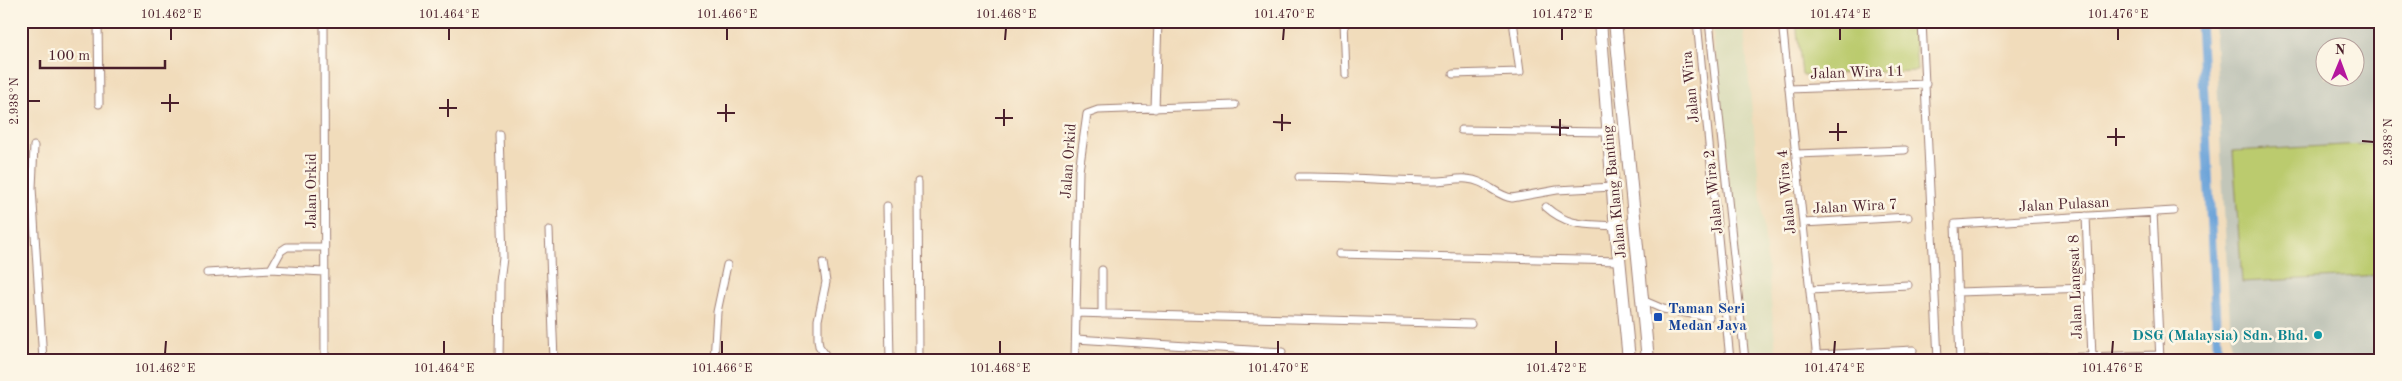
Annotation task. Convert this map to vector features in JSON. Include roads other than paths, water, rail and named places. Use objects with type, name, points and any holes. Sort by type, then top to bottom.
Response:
[{"type":"highway","name":"Jalan Klang Banting","points":[[1600,21],[1616,226],[1630,360]]},
{"type":"highway","name":"Jalan Klang Banting","points":[[1615,21],[1648,360]]},
{"type":"highway","points":[[1644,322],[1653,360]]},
{"type":"street","points":[[98,21],[99,104]]},
{"type":"street","name":"Jalan Orkid","points":[[324,21],[325,360]]},
{"type":"street","points":[[1156,109],[1158,21]]},
{"type":"street","points":[[1344,21],[1346,75]]},
{"type":"street","points":[[1453,74],[1520,72],[1513,21]]},
{"type":"street","name":"Jalan Wira","points":[[1697,21],[1730,360]]},
{"type":"street","name":"Jalan Wira 2","points":[[1709,21],[1745,360]]},
{"type":"street","name":"Jalan Wira 4","points":[[1782,21],[1817,358]]},
{"type":"street","points":[[1922,21],[1938,360]]},
{"type":"street","name":"Jalan Wira 11","points":[[1789,89],[1926,84]]},
{"type":"street","name":"Jalan Orkid","points":[[1075,360],[1079,171],[1085,117],[1089,112],[1098,110],[1235,105]]},
{"type":"street","points":[[1461,130],[1608,132]]},
{"type":"street","points":[[499,134],[503,258],[499,360]]},
{"type":"street","points":[[34,146],[32,188],[43,360]]},
{"type":"street","points":[[1796,154],[1905,150]]},
{"type":"street","points":[[1299,177],[1343,176],[1438,181],[1468,179],[1488,184],[1506,197],[1512,198],[1556,190],[1613,187]]},
{"type":"street","points":[[918,182],[919,360]]},
{"type":"street","points":[[887,206],[890,360]]},
{"type":"street","points":[[1546,206],[1557,217],[1570,223],[1616,226]]},
{"type":"street","name":"Jalan Pulasan","points":[[1958,292],[1955,224],[2174,211]]},
{"type":"street","points":[[1972,360],[2160,357],[2153,212]]},
{"type":"street","name":"Jalan Langsat 8","points":[[2086,216],[2092,357]]},
{"type":"street","name":"Jalan Wira 7","points":[[1803,223],[1908,217]]},
{"type":"street","points":[[549,230],[554,360]]},
{"type":"street","points":[[271,269],[281,251],[287,248],[324,247]]},
{"type":"street","points":[[1339,254],[1620,261]]},
{"type":"street","points":[[824,263],[826,282],[818,320],[818,339],[819,346],[829,360]]},
{"type":"street","points":[[714,360],[717,312],[727,265]]},
{"type":"street","points":[[208,273],[271,269],[324,272]]},
{"type":"street","points":[[1102,270],[1102,314]]},
{"type":"street","points":[[1810,290],[1908,285]]},
{"type":"street","points":[[1960,360],[1958,292],[2089,288]]},
{"type":"street","points":[[1642,300],[1663,309],[1708,317]]},
{"type":"street","points":[[1076,313],[1472,324]]},
{"type":"street","points":[[1076,339],[1282,352]]},
{"type":"street","points":[[1817,358],[1913,350]]},
{"type":"waterway","points":[[2200,21],[2218,360]]},
{"type":"place","name":"Taman Seri Medan Jaya","points":[[1658,317]]},
{"type":"place","name":"DSG (Malaysia) Sdn. Bhd.","points":[[2318,335]]}]
